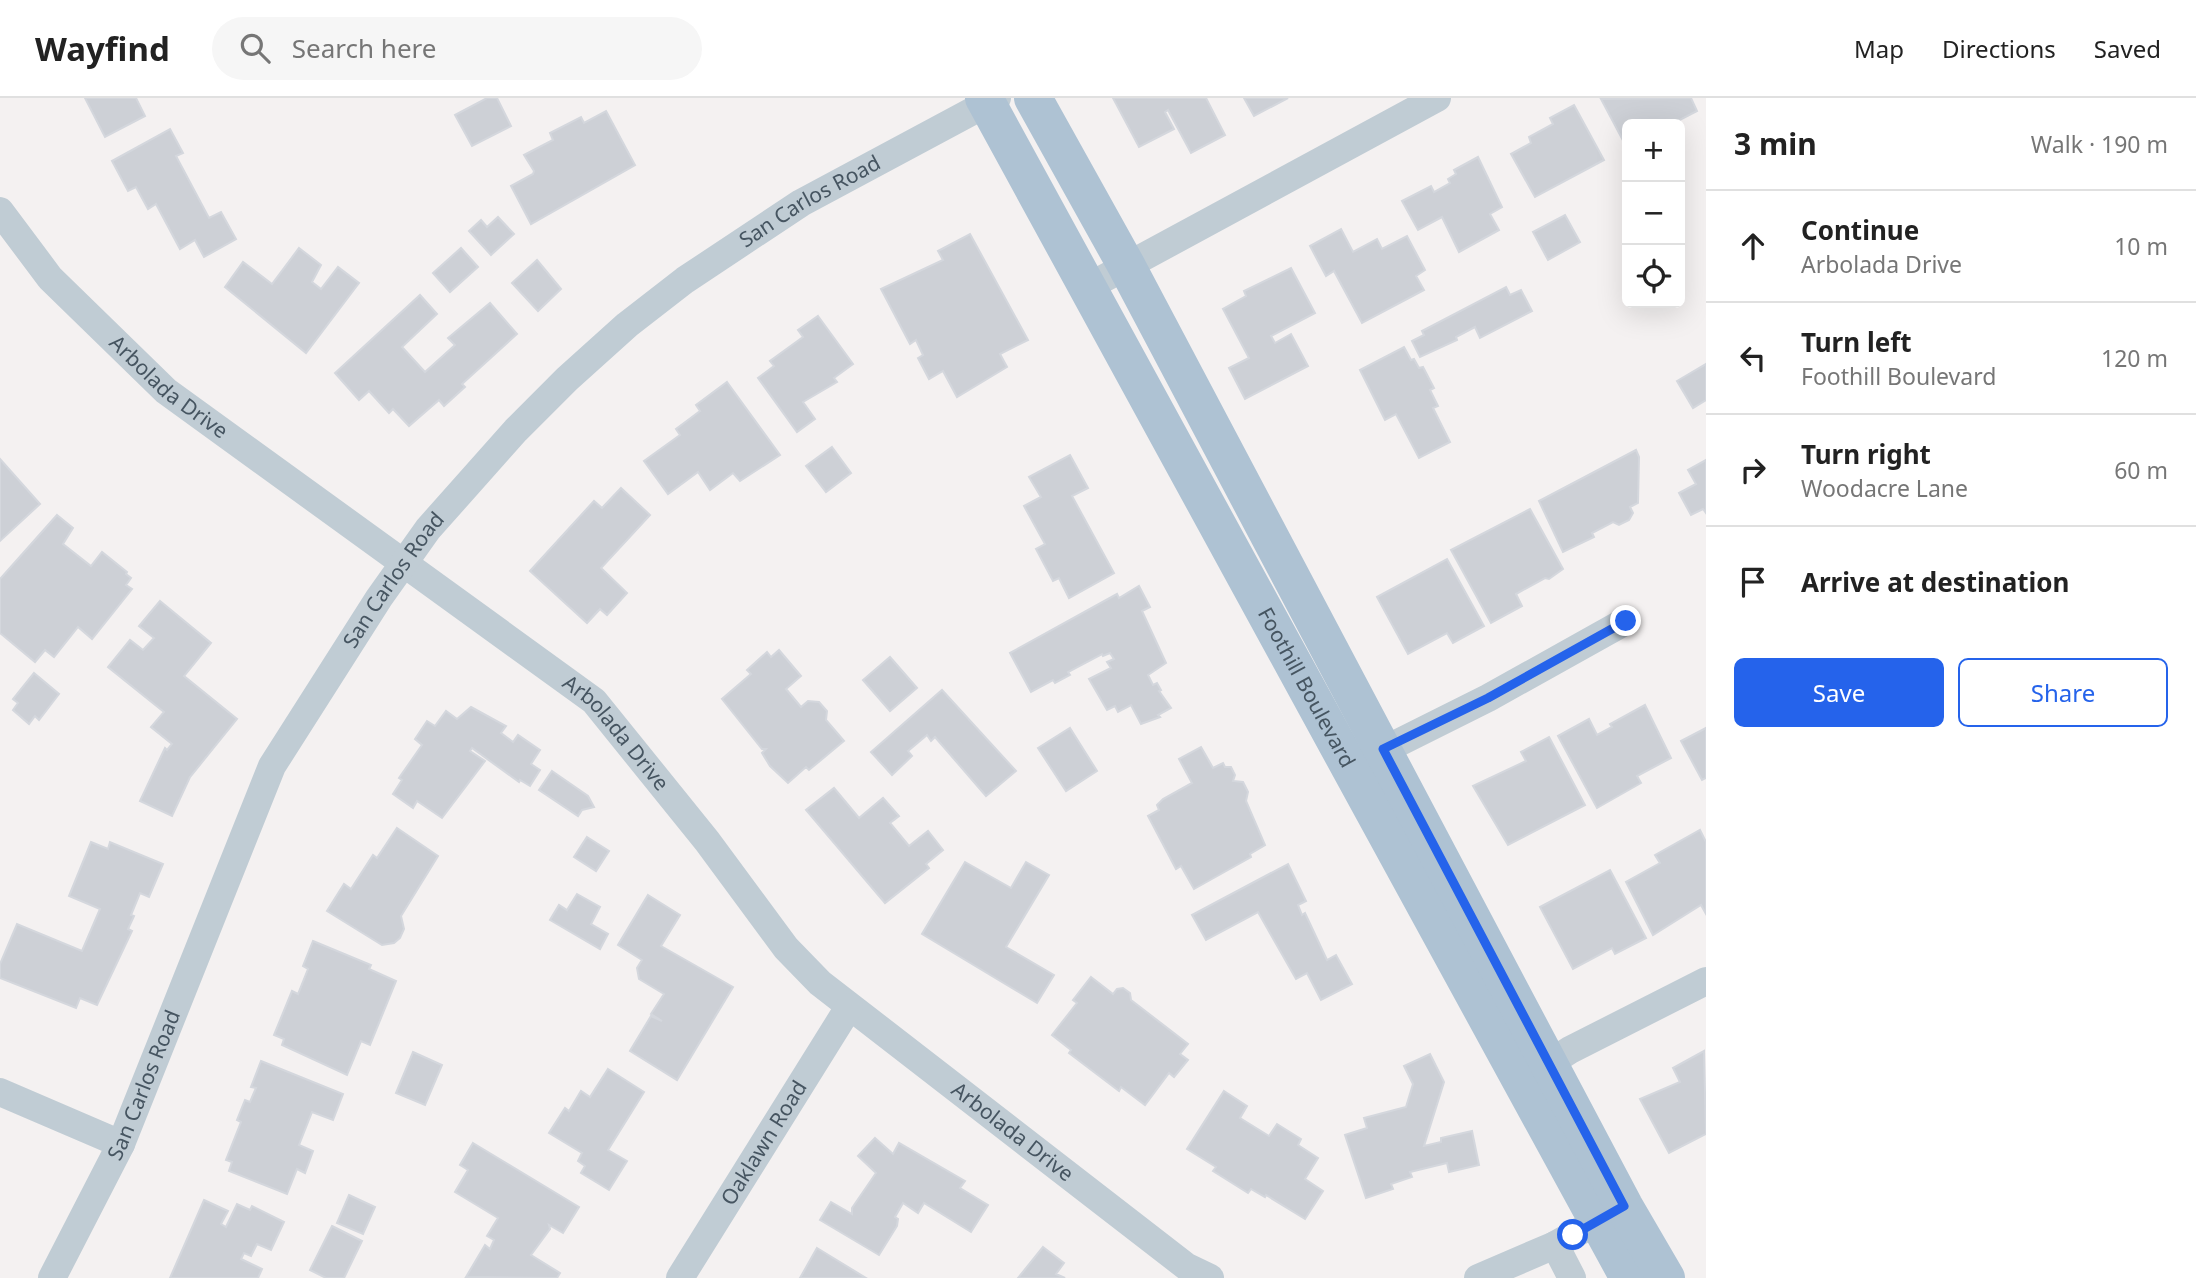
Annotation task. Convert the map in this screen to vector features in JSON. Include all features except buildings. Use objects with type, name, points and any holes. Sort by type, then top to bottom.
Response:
[{"type":"main road","name":"Foothill Boulevard","points":[[1033,98],[1126,265],[1383,749],[1535,1073]]},
{"type":"main road","name":"Foothill Boulevard","points":[[989,100],[1349,768],[1535,1073],[1611,1214],[1666,1278]]},
{"type":"main road","name":"Foothill Boulevard","points":[[1611,1214],[1629,1278]]},
{"type":"street","points":[[1088,286],[1437,98]]},
{"type":"street","name":"San Carlos Road","points":[[52,1278],[121,1144],[272,766],[401,564],[428,529],[516,430],[637,317],[685,280],[801,204],[989,100]]},
{"type":"street","name":"Arbolada Drive","points":[[0,211],[50,278],[166,391],[401,564],[594,701],[707,841],[786,948],[820,983],[1187,1267],[1210,1278]]},
{"type":"street","points":[[1349,768],[1488,698],[1626,621]]},
{"type":"street","points":[[1535,1073],[1570,1050],[1706,981]]},
{"type":"street","name":"Oaklawn Road","points":[[681,1278],[849,1007]]},
{"type":"street","points":[[0,1092],[121,1144]]},
{"type":"street","points":[[1478,1278],[1555,1245],[1611,1214]]},
{"type":"street","points":[[1555,1245],[1572,1278]]},
{"type":"route","points":[[1573,1235],[1624,1206],[1383,749],[1411,738],[1488,698],[1626,621]]}]
